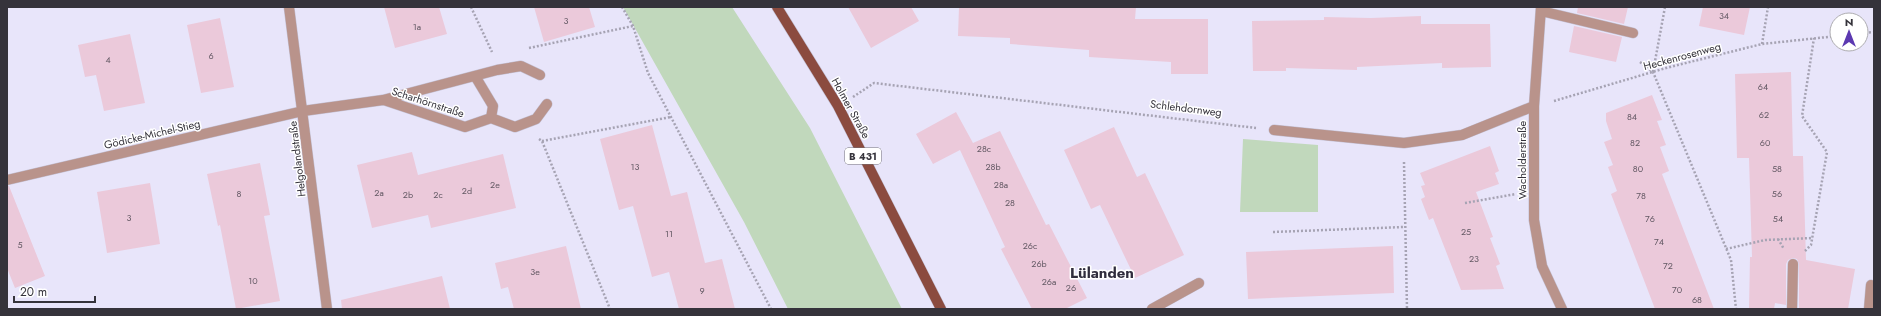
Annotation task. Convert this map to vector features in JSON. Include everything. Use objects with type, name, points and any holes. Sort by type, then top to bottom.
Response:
[{"type":"main road","name":"Holmer Straße","points":[[777,7],[838,106],[941,309]]},
{"type":"street","name":"Helgolandstraße","points":[[289,7],[327,309]]},
{"type":"street","points":[[1541,9],[1633,33]]},
{"type":"street","name":"Wacholderstraße","points":[[1541,9],[1534,106],[1534,220],[1542,266],[1562,309]]},
{"type":"street","name":"Scharhörnstraße","points":[[303,111],[383,100],[497,70],[521,66],[540,75]]},
{"type":"street","points":[[475,76],[493,106],[491,118],[515,127],[536,119],[547,104]]},
{"type":"street","name":"Scharhörnstraße","points":[[383,100],[465,127],[491,118]]},
{"type":"street","points":[[1274,130],[1404,143],[1462,135],[1534,106]]},
{"type":"street","name":"Gödicke-Michel-Stieg","points":[[7,180],[303,111]]},
{"type":"street","points":[[1792,309],[1793,264]]},
{"type":"street","points":[[1152,309],[1199,283]]},
{"type":"street","points":[[1870,309],[1871,286]]},
{"type":"path","points":[[470,7],[493,56],[497,70]]},
{"type":"path","points":[[622,7],[633,26],[648,73],[771,309]]},
{"type":"path","points":[[1653,72],[1665,7]]},
{"type":"path","points":[[1762,44],[1768,7]]},
{"type":"path","points":[[524,49],[633,26]]},
{"type":"path","name":"Heckenrosenweg","points":[[1534,106],[1653,72],[1762,44],[1829,37]]},
{"type":"path","points":[[1793,264],[1812,245],[1827,152],[1802,116],[1814,38]]},
{"type":"path","points":[[1640,62],[1653,72],[1731,260],[1736,309]]},
{"type":"path","name":"Schlehdornweg","points":[[838,106],[874,83],[1274,130]]},
{"type":"path","points":[[515,127],[542,141],[671,117]]},
{"type":"path","points":[[542,141],[610,309]]},
{"type":"path","points":[[1404,143],[1404,226],[1407,309]]},
{"type":"path","points":[[1465,203],[1534,190]]},
{"type":"path","points":[[1272,232],[1404,226]]},
{"type":"path","points":[[1726,249],[1765,240],[1813,238]]},
{"type":"green space","points":[[623,7],[732,7],[810,128],[902,309],[788,309],[744,222]]},
{"type":"green space","points":[[1243,139],[1318,145],[1318,212],[1240,212]]},
{"type":"building","points":[[384,7],[439,7],[447,34],[395,48]]},
{"type":"building","points":[[534,7],[589,7],[595,27],[544,42]]},
{"type":"building","points":[[848,7],[911,7],[919,21],[871,48]]},
{"type":"building","points":[[959,7],[1136,7],[1135,19],[1208,19],[1208,74],[1171,74],[1171,62],[1089,57],[1089,50],[1010,44],[1010,38],[958,36]]},
{"type":"building","points":[[1578,7],[1628,7],[1624,24],[1577,13]]},
{"type":"building","points":[[1703,7],[1750,7],[1744,35],[1699,26]]},
{"type":"building","points":[[1421,16],[1421,24],[1490,24],[1491,67],[1442,68],[1442,63],[1357,67],[1357,70],[1286,68],[1286,71],[1253,71],[1252,21],[1324,20],[1324,17],[1371,18]]},
{"type":"building","points":[[220,18],[234,87],[201,93],[187,25]]},
{"type":"building","points":[[1574,26],[1622,37],[1616,62],[1569,52]]},
{"type":"building","points":[[130,34],[145,103],[104,111],[96,75],[85,77],[78,45]]},
{"type":"building","points":[[1791,72],[1793,156],[1803,156],[1806,260],[1855,269],[1848,309],[1799,308],[1799,264],[1797,259],[1793,258],[1788,260],[1786,264],[1786,305],[1775,303],[1774,309],[1749,309],[1750,257],[1752,257],[1749,158],[1737,158],[1735,74]]},
{"type":"building","points":[[1652,95],[1662,120],[1657,121],[1666,145],[1660,147],[1669,171],[1662,174],[1714,309],[1655,309],[1611,194],[1617,191],[1608,167],[1613,165],[1604,142],[1612,139],[1606,121],[1606,113]]},
{"type":"building","points":[[956,112],[973,143],[1000,131],[1046,225],[1049,224],[1087,298],[1065,309],[1032,309],[1001,249],[1005,247],[960,150],[933,164],[916,134]]},
{"type":"building","points":[[652,125],[671,196],[687,192],[705,263],[722,259],[735,309],[679,309],[669,272],[652,277],[633,206],[619,210],[600,139]]},
{"type":"building","points":[[1114,127],[1137,177],[1145,173],[1184,255],[1135,278],[1100,205],[1091,209],[1064,150]]},
{"type":"building","points":[[1490,146],[1499,171],[1495,173],[1499,184],[1476,192],[1493,237],[1490,238],[1500,264],[1496,266],[1504,289],[1461,290],[1433,218],[1429,220],[1421,199],[1425,197],[1421,186],[1425,185],[1420,173]]},
{"type":"building","points":[[412,152],[418,175],[503,154],[516,208],[431,228],[428,215],[372,228],[357,165]]},
{"type":"building","points":[[260,163],[270,215],[264,216],[280,301],[236,309],[220,225],[218,226],[207,174]]},
{"type":"building","points":[[150,183],[160,244],[107,253],[97,192]]},
{"type":"building","points":[[7,186],[9,186],[45,276],[15,288],[7,268]]},
{"type":"building","points":[[566,246],[581,309],[514,309],[508,287],[501,289],[495,263]]},
{"type":"building","points":[[1393,246],[1394,293],[1248,299],[1246,252]]},
{"type":"building","points":[[442,276],[450,309],[342,309],[341,300]]},
{"type":"district","name":"Lülanden","points":[[1102,273]]}]
